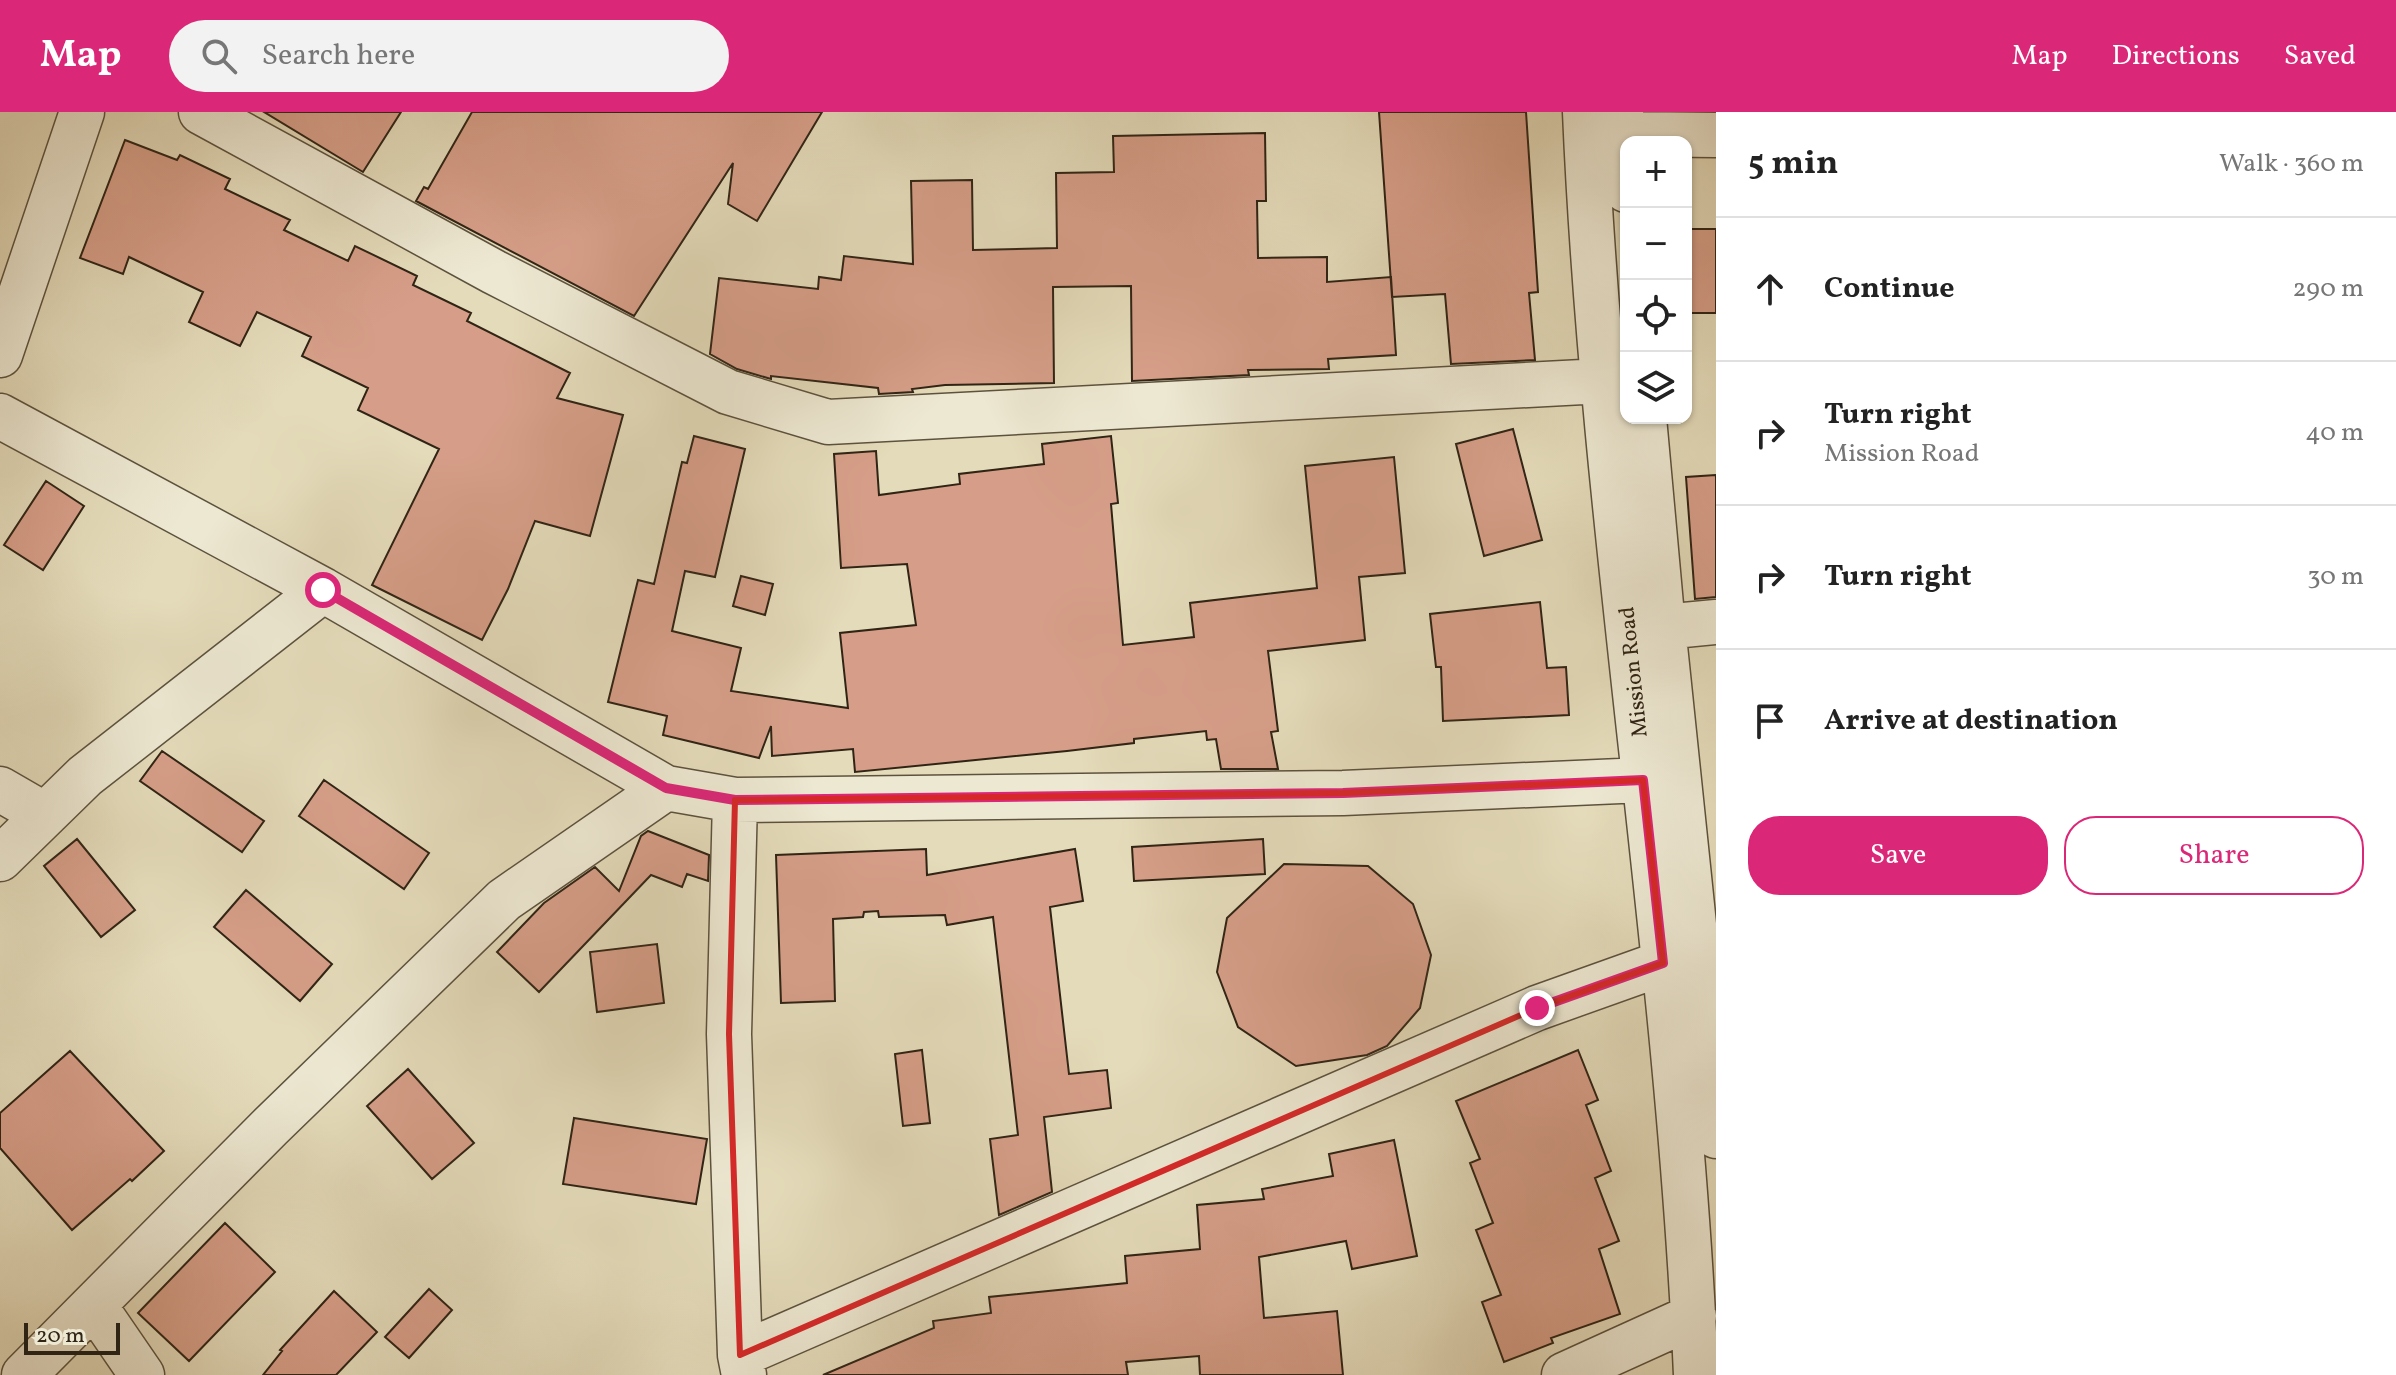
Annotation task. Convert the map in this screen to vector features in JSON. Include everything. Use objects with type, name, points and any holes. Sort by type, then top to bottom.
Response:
[{"type":"street","points":[[0,355],[82,112]]},
{"type":"street","points":[[201,112],[494,272],[728,392],[828,422],[1602,381]]},
{"type":"street","name":"Mission Road","points":[[1585,112],[1602,381],[1663,963],[1694,1316],[1696,1375]]},
{"type":"street","points":[[1622,123],[1716,135]]},
{"type":"street","points":[[0,416],[323,590],[666,788],[735,800],[1343,793],[1643,780]]},
{"type":"street","name":"Mission Road","points":[[1645,424],[1663,627],[1713,1080],[1716,1136]]},
{"type":"street","points":[[0,859],[85,776],[323,590]]},
{"type":"street","points":[[1663,627],[1716,622]]},
{"type":"street","points":[[24,1375],[270,1127],[504,900],[666,788]]},
{"type":"street","points":[[0,789],[45,815]]},
{"type":"street","points":[[735,800],[729,1034],[742,1365],[1537,1008],[1663,963]]},
{"type":"street","points":[[94,1305],[142,1375]]},
{"type":"street","points":[[1564,1375],[1694,1316]]},
{"type":"highlighted area","points":[[1643,780],[1663,963],[1537,1008],[740,1355],[729,1034],[735,800],[1343,793]]},
{"type":"building","points":[[264,112],[401,112],[363,172]]},
{"type":"building","points":[[472,112],[822,112],[757,221],[728,204],[733,163],[634,316],[416,201],[424,187],[428,189]]},
{"type":"building","points":[[1379,112],[1526,112],[1538,292],[1529,293],[1535,360],[1451,364],[1445,294],[1392,297]]},
{"type":"building","points":[[1265,133],[1266,201],[1257,201],[1258,258],[1327,257],[1327,282],[1391,277],[1396,355],[1328,359],[1329,369],[1248,370],[1249,375],[1132,381],[1131,286],[1053,287],[1054,383],[945,385],[912,389],[913,392],[879,394],[878,388],[771,376],[771,379],[737,369],[710,354],[719,278],[818,289],[819,277],[841,280],[844,256],[913,264],[911,181],[972,180],[973,250],[1057,248],[1056,173],[1114,172],[1113,136]]},
{"type":"building","points":[[125,140],[177,160],[180,155],[230,179],[225,189],[290,220],[284,230],[348,261],[355,246],[417,276],[413,285],[471,313],[467,321],[570,373],[557,398],[623,415],[590,536],[535,521],[508,589],[482,640],[372,585],[439,449],[358,410],[368,388],[302,356],[311,337],[257,312],[240,346],[189,322],[203,292],[129,257],[123,274],[80,258]]},
{"type":"building","points":[[1692,229],[1716,229],[1716,313],[1692,313]]},
{"type":"building","points":[[1513,429],[1542,540],[1484,556],[1456,444]]},
{"type":"building","points":[[694,436],[745,449],[715,577],[685,571],[672,631],[741,648],[731,691],[848,708],[840,633],[916,625],[907,564],[841,568],[834,454],[876,451],[879,495],[960,484],[959,474],[1044,464],[1042,444],[1111,436],[1118,503],[1111,504],[1123,645],[1194,637],[1190,603],[1317,588],[1305,466],[1394,457],[1405,573],[1359,577],[1365,640],[1268,651],[1278,731],[1271,732],[1278,769],[1221,769],[1216,739],[1207,740],[1206,731],[1067,751],[855,772],[853,749],[772,756],[771,726],[759,758],[663,735],[667,716],[608,702],[638,580],[654,584],[682,462],[687,463]]},
{"type":"building","points":[[1716,475],[1716,597],[1695,599],[1686,477]]},
{"type":"building","points":[[46,481],[84,506],[43,570],[4,545]]},
{"type":"building","points":[[741,576],[773,584],[765,615],[733,606]]},
{"type":"building","points":[[1540,602],[1547,668],[1566,667],[1569,715],[1443,721],[1441,667],[1436,667],[1430,614]]},
{"type":"building","points":[[162,751],[264,821],[242,852],[140,781]]},
{"type":"building","points":[[324,780],[429,853],[404,889],[299,816]]},
{"type":"building","points":[[648,831],[709,855],[708,881],[687,874],[682,887],[651,875],[539,992],[497,952],[544,903],[595,867],[619,891],[641,836]]},
{"type":"building","points":[[77,839],[135,910],[101,937],[44,866]]},
{"type":"building","points":[[1263,839],[1265,874],[1134,881],[1132,847]]},
{"type":"building","points":[[926,849],[927,875],[1075,849],[1083,901],[1050,907],[1069,1074],[1107,1070],[1111,1108],[1044,1117],[1052,1192],[999,1215],[990,1139],[1018,1135],[993,917],[947,925],[945,915],[879,917],[878,911],[864,912],[863,917],[833,919],[835,1001],[781,1003],[776,855]]},
{"type":"building","points":[[1284,864],[1368,866],[1413,904],[1431,955],[1420,1008],[1387,1046],[1367,1055],[1296,1066],[1238,1027],[1217,972],[1227,918]]},
{"type":"building","points":[[246,890],[332,964],[300,1001],[214,927]]},
{"type":"building","points":[[657,944],[664,1003],[597,1012],[590,952]]},
{"type":"building","points":[[922,1050],[930,1123],[903,1126],[895,1054]]},
{"type":"building","points":[[1578,1050],[1598,1100],[1586,1105],[1611,1171],[1595,1178],[1619,1241],[1599,1249],[1620,1314],[1551,1338],[1553,1343],[1504,1362],[1482,1302],[1501,1295],[1476,1230],[1493,1223],[1470,1163],[1480,1159],[1456,1101]]},
{"type":"building","points":[[70,1051],[164,1151],[72,1230],[0,1148],[0,1113]]},
{"type":"building","points":[[408,1069],[474,1143],[432,1179],[367,1106]]},
{"type":"building","points":[[574,1118],[707,1139],[696,1204],[563,1184]]},
{"type":"building","points":[[1394,1140],[1417,1256],[1352,1269],[1346,1241],[1259,1257],[1264,1318],[1337,1311],[1343,1375],[1200,1375],[1199,1356],[1126,1362],[1128,1375],[823,1375],[934,1328],[933,1321],[991,1313],[989,1297],[1127,1283],[1125,1256],[1200,1249],[1197,1205],[1264,1199],[1262,1189],[1333,1176],[1329,1154]]},
{"type":"building","points":[[225,1223],[275,1272],[189,1361],[138,1313]]},
{"type":"building","points":[[429,1289],[452,1310],[409,1358],[385,1337]]},
{"type":"building","points":[[334,1291],[377,1332],[336,1375],[263,1375],[280,1350]]},
{"type":"route","points":[[323,590],[666,788],[735,800],[1343,793],[1643,780],[1663,963],[1537,1008]]}]
